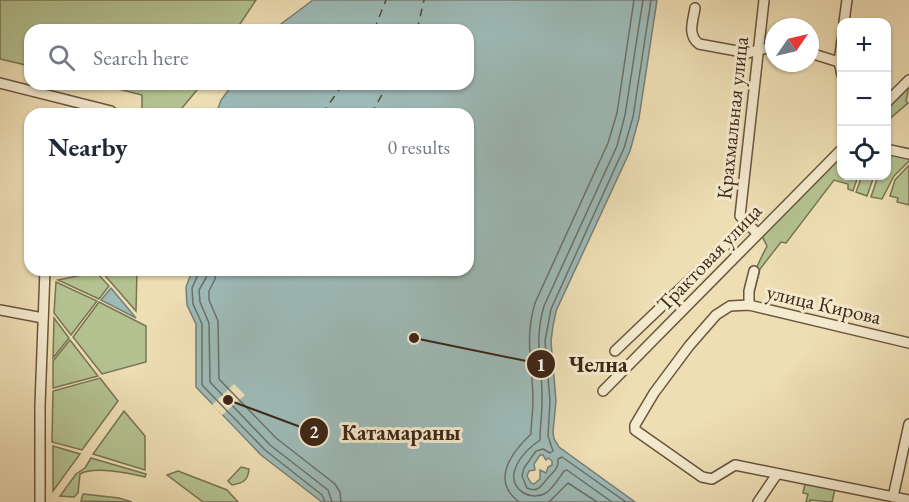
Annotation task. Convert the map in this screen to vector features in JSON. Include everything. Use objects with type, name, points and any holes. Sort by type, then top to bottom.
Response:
[{"type":"street","name":"Крахмальная улица","points":[[757,233],[740,216],[764,0]]},
{"type":"street","points":[[845,18],[848,0]]},
{"type":"street","points":[[695,8],[691,32],[699,44],[741,52],[765,48]]},
{"type":"street","points":[[819,56],[837,61]]},
{"type":"street","points":[[891,98],[909,80]]},
{"type":"street","points":[[0,83],[24,89]]},
{"type":"street","points":[[27,90],[97,108]]},
{"type":"street","points":[[891,150],[909,154]]},
{"type":"street","name":"Трактовая улица","points":[[603,391],[837,154]]},
{"type":"street","points":[[615,351],[747,224]]},
{"type":"street","points":[[749,305],[749,291],[754,271]]},
{"type":"street","points":[[40,502],[45,276]]},
{"type":"street","name":"улица Кирова","points":[[777,474],[735,465],[712,479],[702,477],[635,430],[635,425],[654,393],[689,346],[716,315],[730,306],[749,305],[909,343]]},
{"type":"street","points":[[0,310],[43,318]]},
{"type":"street","points":[[893,497],[909,424]]},
{"type":"street","points":[[758,502],[777,474],[909,500]]},
{"type":"green space","points":[[0,0],[256,0],[240,24],[24,24],[24,65],[0,59]]},
{"type":"green space","points":[[909,86],[906,101],[908,103],[891,118],[891,104]]},
{"type":"green space","points":[[122,90],[197,90],[182,108],[142,108],[142,95]]},
{"type":"green space","points":[[891,154],[909,158],[909,161],[894,176],[882,199],[871,197],[877,180],[891,180]]},
{"type":"green space","points":[[837,157],[837,180],[857,180],[853,191],[848,189],[848,184],[834,180],[786,243],[781,242],[760,269],[753,296],[753,277],[767,246],[761,234]]},
{"type":"green space","points":[[909,165],[909,205],[897,202],[898,198],[890,196],[895,180]]},
{"type":"green space","points":[[860,180],[873,180],[867,196],[856,192]]},
{"type":"green space","points":[[77,276],[100,276],[109,286],[99,299],[58,280]]},
{"type":"green space","points":[[105,276],[137,276],[136,311]]},
{"type":"green space","points":[[56,282],[97,301],[71,335],[54,313]]},
{"type":"green space","points":[[99,302],[146,326],[146,362],[102,374],[73,337]]},
{"type":"green space","points":[[54,318],[69,338],[53,358]]},
{"type":"green space","points":[[70,340],[98,376],[53,388],[53,361]]},
{"type":"green space","points":[[100,378],[118,401],[82,450],[52,442],[53,391]]},
{"type":"green space","points":[[124,411],[145,436],[145,470],[93,454]]},
{"type":"green space","points":[[53,446],[80,454],[53,491]]},
{"type":"green space","points":[[91,458],[146,474],[145,477],[112,471],[86,472],[80,474],[78,493],[74,497],[60,496]]},
{"type":"green space","points":[[241,467],[249,469],[246,479],[232,485],[228,481]]},
{"type":"green space","points":[[178,471],[227,490],[238,502],[203,502],[167,475]]},
{"type":"green space","points":[[805,484],[835,489],[832,502],[810,500],[806,502],[808,494],[803,493]]},
{"type":"green space","points":[[83,494],[119,498],[132,502],[81,501]]},
{"type":"water","points":[[313,0],[657,0],[639,118],[630,151],[556,311],[551,341],[556,401],[554,439],[559,447],[635,502],[322,502],[261,455],[196,387],[196,324],[187,305],[186,287],[190,276],[474,276],[474,108],[218,108],[228,90],[474,90],[474,24],[281,24]],"holes":[[[540,455],[543,455],[546,460],[548,458],[552,461],[552,465],[548,467],[546,473],[540,470],[540,479],[534,484],[531,483],[527,476],[529,471],[535,470],[534,464]]]},
{"type":"water","points":[[111,288],[136,318],[101,300]]},
{"type":"pier","points":[[234,384],[245,395],[222,415],[212,405]]},
{"type":"ferry route","points":[[376,24],[386,0]]},
{"type":"ferry route","points":[[418,24],[424,0]]},
{"type":"ferry route","points":[[326,108],[339,90]]},
{"type":"ferry route","points":[[374,108],[385,90]]},
{"type":"place","name":"Челна","points":[[414,338]]},
{"type":"place","name":"Катамараны","points":[[228,400]]}]
